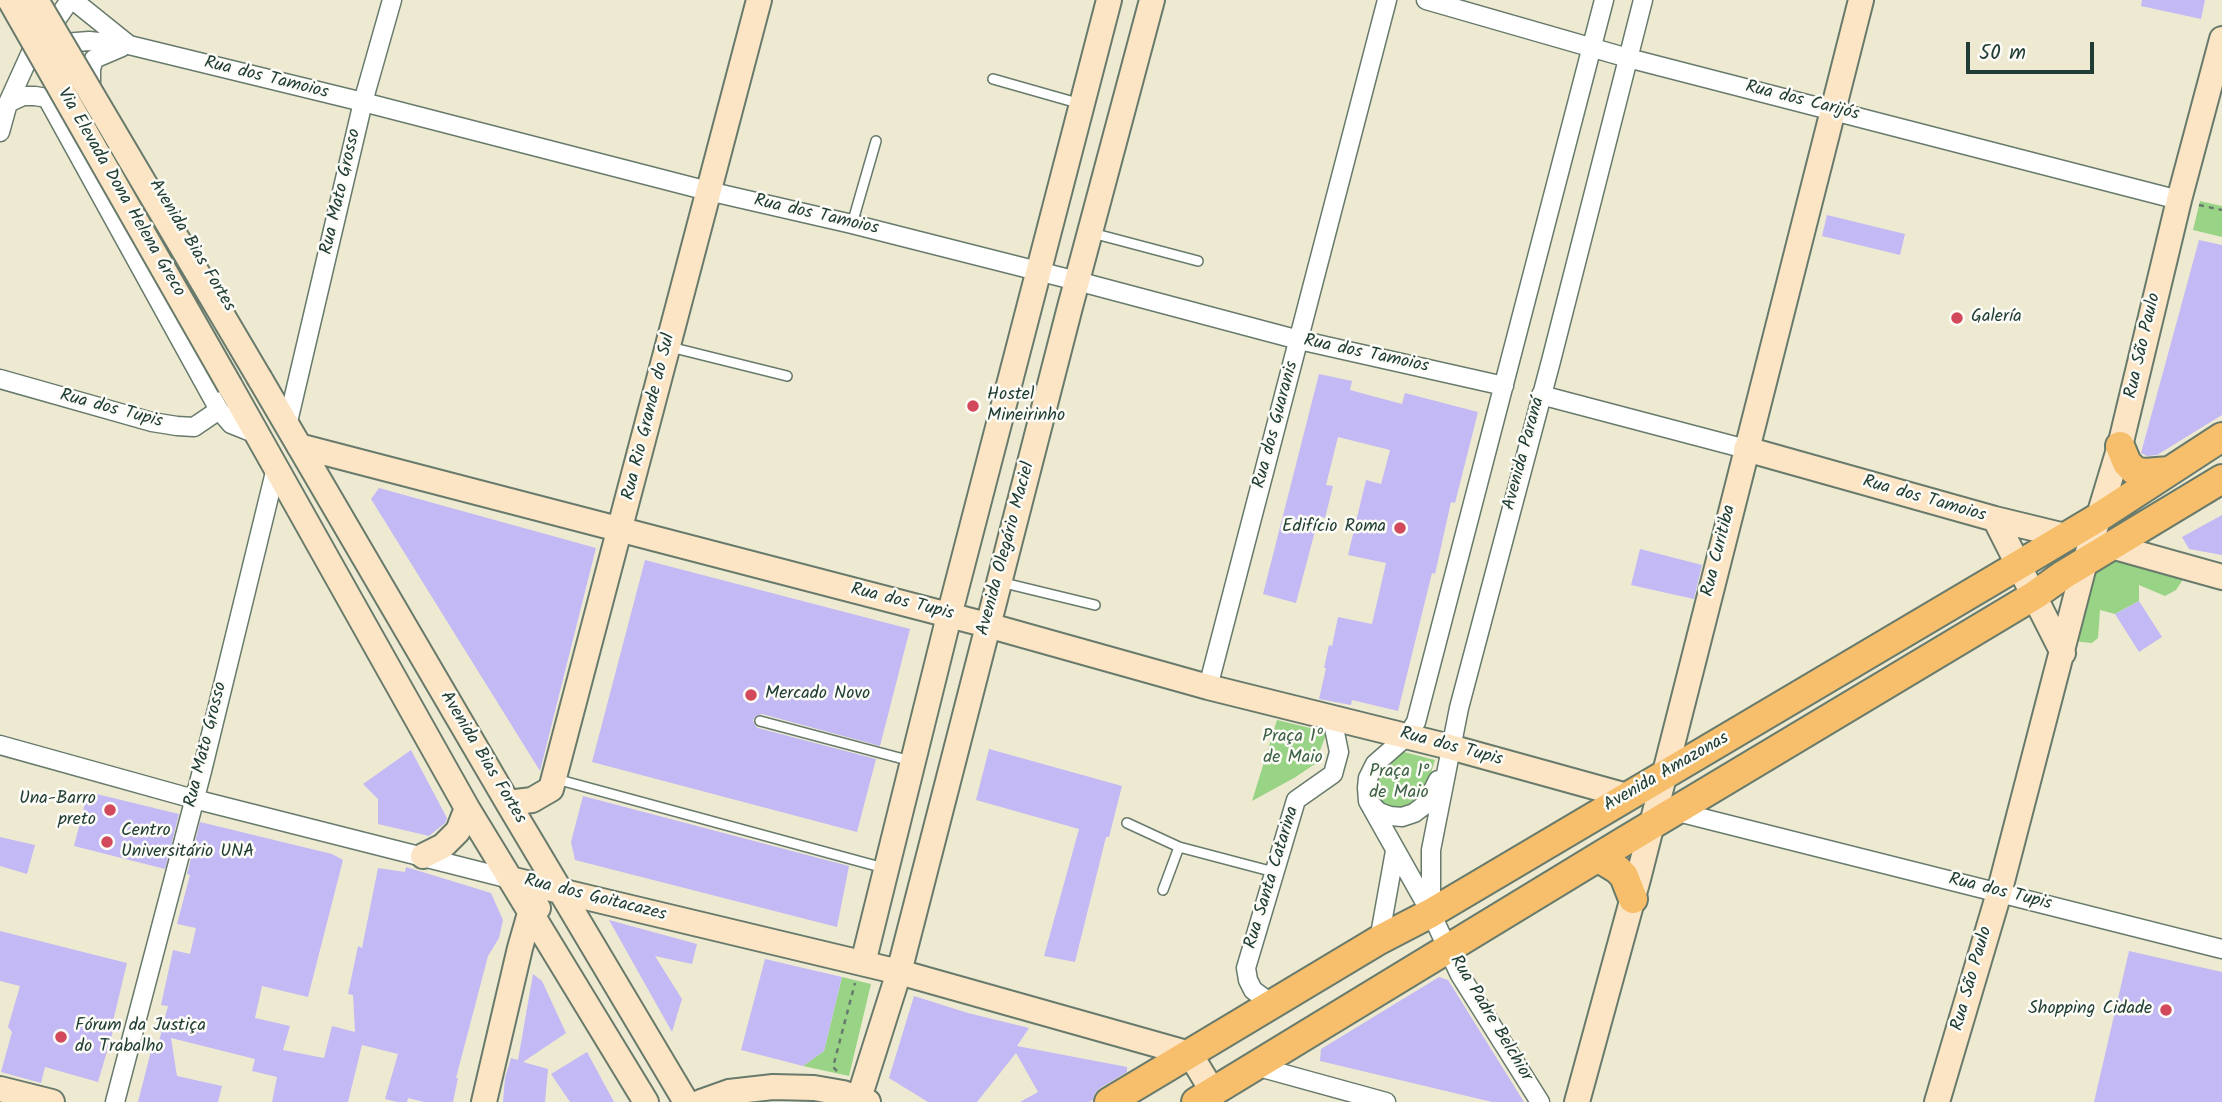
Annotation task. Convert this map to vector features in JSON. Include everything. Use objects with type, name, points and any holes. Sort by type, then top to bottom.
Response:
[{"type":"main road","name":"Avenida Amazonas","points":[[1109,1102],[1379,940],[1431,913],[2019,565],[2222,437]]},
{"type":"main road","points":[[2120,446],[2127,463],[2135,471],[2169,471]]},
{"type":"main road","name":"Avenida Amazonas","points":[[1207,1099],[1255,1066],[1599,858],[1661,814],[2035,596],[2085,562],[2222,479]]},
{"type":"main road","points":[[1599,858],[1623,876],[1633,899]]},
{"type":"street","name":"Via Elevada Dona Helena Greco","points":[[9,0],[230,386]]},
{"type":"street","name":"Via Elevada Dona Helena Greco","points":[[36,0],[260,379]]},
{"type":"street","name":"Rua dos Tamoios","points":[[71,0],[129,45]]},
{"type":"street","points":[[0,132],[8,103],[32,50],[71,0]]},
{"type":"street","name":"Rua Mato Grosso","points":[[289,428],[363,102],[392,0]]},
{"type":"street","name":"Rua Rio Grande do Sul","points":[[554,779],[759,0]]},
{"type":"street","points":[[861,963],[1110,0]]},
{"type":"street","name":"Avenida Olegário Maciel","points":[[864,1100],[1152,0]]},
{"type":"street","name":"Rua dos Guaranis","points":[[1208,687],[1387,0]]},
{"type":"street","name":"Rua dos Carijós","points":[[1426,0],[1628,58],[2179,200]]},
{"type":"street","points":[[1450,747],[1426,804],[1414,813],[1402,817],[1390,816],[1368,801],[1368,778],[1375,764],[1407,736],[1416,722],[1604,0]]},
{"type":"street","name":"Avenida Paraná","points":[[1431,913],[1431,850],[1450,747],[1643,0]]},
{"type":"street","name":"Rua Curitiba","points":[[1577,1102],[1633,899],[1661,814],[1663,775],[1861,0]]},
{"type":"street","name":"Rua São Paulo","points":[[1937,1102],[1999,892],[2085,562],[2120,446],[2179,200],[2222,39]]},
{"type":"street","name":"Rua dos Tamoios","points":[[32,50],[72,41],[129,45],[708,191],[852,224],[1299,340],[1504,386]]},
{"type":"street","points":[[47,98],[59,82],[67,78],[91,82],[94,59],[108,51],[129,45]]},
{"type":"street","name":"Avenida Bias Fortes","points":[[91,82],[280,391],[289,428]]},
{"type":"street","points":[[8,103],[23,96],[47,98]]},
{"type":"street","points":[[47,98],[219,410],[231,424],[256,433]]},
{"type":"street","name":"Rua dos Tupis","points":[[0,379],[152,422],[177,426],[194,427],[219,410]]},
{"type":"street","name":"Avenida Bias Fortes","points":[[260,379],[686,1102]]},
{"type":"street","name":"Avenida Bias Fortes","points":[[230,386],[467,808],[646,1102]]},
{"type":"street","name":"Rua dos Tamoios","points":[[1541,395],[2065,536]]},
{"type":"street","name":"Rua dos Tupis","points":[[289,428],[621,530],[987,625],[1208,687],[1450,747],[1627,796]]},
{"type":"street","name":"Rua Mato Grosso","points":[[115,1102],[276,468]]},
{"type":"street","points":[[1995,519],[2063,653]]},
{"type":"street","points":[[2111,546],[2222,577]]},
{"type":"street","name":"Rua Santa Catarina","points":[[1273,1005],[1253,990],[1246,968],[1296,800],[1333,774],[1339,752],[1332,718]]},
{"type":"street","name":"Rua dos Goitacazes","points":[[0,745],[194,799],[510,879],[899,972],[1191,1054]]},
{"type":"street","points":[[508,803],[532,800],[551,789],[554,779]]},
{"type":"street","name":"Avenida Paraná","points":[[1368,801],[1431,913],[1448,949]]},
{"type":"street","points":[[423,856],[443,846],[458,831],[467,808]]},
{"type":"street","name":"Rua dos Tupis","points":[[1661,814],[1999,892],[2222,949]]},
{"type":"street","points":[[1379,940],[1395,851]]},
{"type":"street","points":[[484,1102],[530,913],[561,891]]},
{"type":"street","name":"Rua Padre Belchior","points":[[1448,949],[1460,975],[1540,1102]]},
{"type":"street","name":"Rua Padre Belchior","points":[[1448,949],[1466,971],[1549,1102]]},
{"type":"street","points":[[1191,1054],[1207,1099]]},
{"type":"street","points":[[1255,1066],[1386,1102]]},
{"type":"street","points":[[701,1102],[729,1092],[773,1087],[814,1088],[864,1100]]},
{"type":"street","points":[[0,1089],[52,1102]]},
{"type":"lane","points":[[993,79],[1083,105]]},
{"type":"lane","points":[[852,224],[876,141]]},
{"type":"lane","points":[[1090,232],[1199,261]]},
{"type":"lane","points":[[668,347],[786,376]]},
{"type":"lane","points":[[998,581],[1095,605]]},
{"type":"lane","points":[[760,721],[912,761]]},
{"type":"lane","points":[[554,779],[886,868]]},
{"type":"lane","points":[[1127,822],[1179,847],[1274,872]]},
{"type":"lane","points":[[1163,890],[1179,847]]},
{"type":"path","points":[[839,1074],[833,1067],[861,963]]},
{"type":"green space","points":[[2200,201],[2222,206],[2222,237],[2193,230]]},
{"type":"green space","points":[[2111,546],[2184,578],[2176,590],[2165,596],[2139,585],[2139,601],[2115,614],[2100,610],[2098,638],[2092,643],[2081,642],[2075,639],[2085,562]]},
{"type":"green space","name":"Praça 1º de Maio","points":[[1277,720],[1327,732],[1315,764],[1252,801]]},
{"type":"green space","name":"Praça 1° de Maio","points":[[1400,751],[1435,760],[1427,785],[1419,797],[1410,806],[1393,811],[1375,801],[1373,779],[1379,767]]},
{"type":"green space","points":[[842,977],[871,984],[849,1076],[803,1066],[824,1051]]},
{"type":"building","points":[[2142,0],[2205,0],[2201,19],[2141,6]]},
{"type":"building","points":[[1827,215],[1905,234],[1900,255],[1822,236]]},
{"type":"building","points":[[2199,240],[2222,245],[2222,415],[2157,455],[2147,456],[2141,453]]},
{"type":"building","points":[[1319,374],[1352,381],[1350,390],[1402,404],[1405,393],[1478,412],[1455,503],[1451,502],[1435,574],[1432,573],[1398,711],[1352,700],[1351,705],[1319,699],[1329,645],[1332,646],[1338,617],[1372,624],[1386,563],[1348,555],[1366,480],[1381,484],[1390,450],[1338,437],[1326,485],[1333,486],[1325,518],[1319,516],[1296,603],[1263,594]]},
{"type":"building","points":[[379,488],[596,548],[540,771],[371,499]]},
{"type":"building","points":[[2222,515],[2222,555],[2189,549],[2182,537]]},
{"type":"building","points":[[1640,549],[1702,565],[1694,599],[1631,585]]},
{"type":"building","points":[[645,560],[910,629],[880,746],[762,714],[753,720],[758,728],[876,759],[857,832],[592,762]]},
{"type":"building","points":[[2139,601],[2162,637],[2139,652],[2115,614]]},
{"type":"building","points":[[989,749],[1122,786],[1109,837],[1106,837],[1075,962],[1044,956],[1079,829],[976,800]]},
{"type":"building","points":[[411,750],[447,818],[445,823],[429,836],[378,824],[378,799],[363,784]]},
{"type":"building","points":[[88,792],[179,814],[165,869],[74,846]]},
{"type":"building","points":[[583,796],[849,866],[837,927],[575,860],[571,842]]},
{"type":"building","points":[[200,822],[332,854],[343,860],[308,997],[262,986],[255,1018],[290,1026],[283,1050],[324,1058],[332,1026],[355,1032],[353,995],[348,994],[358,946],[362,948],[378,868],[405,872],[406,867],[491,893],[503,920],[499,938],[488,956],[456,1078],[453,1102],[424,1102],[408,1098],[407,1102],[397,1102],[385,1099],[398,1054],[362,1045],[348,1102],[272,1102],[277,1077],[252,1071],[255,1059],[171,1038],[177,1076],[222,1086],[218,1102],[138,1102],[152,1047],[157,1049],[168,1006],[161,1005],[173,950],[190,954],[196,928],[177,924]]},
{"type":"building","points":[[0,837],[35,845],[27,874],[0,866]]},
{"type":"building","points":[[609,920],[697,944],[692,964],[655,956],[682,999],[672,1032]]},
{"type":"building","points":[[0,931],[127,963],[113,1021],[116,1021],[98,1082],[45,1067],[41,1083],[1,1072],[12,1032],[8,1027],[20,986],[0,981]]},
{"type":"building","name":"Shopping Cidade","points":[[2129,951],[2222,972],[2222,1102],[2094,1102]]},
{"type":"building","points":[[765,959],[842,977],[824,1051],[803,1066],[741,1050]]},
{"type":"building","points":[[533,974],[542,981],[566,1033],[523,1062],[548,1069],[545,1102],[503,1102],[505,1078],[511,1058],[518,1060]]},
{"type":"building","points":[[1439,977],[1448,980],[1524,1102],[1492,1102],[1320,1061],[1321,1049]]},
{"type":"building","points":[[914,996],[1029,1028],[1017,1046],[1127,1067],[1127,1072],[1100,1088],[1089,1102],[1020,1102],[1038,1092],[1016,1053],[977,1102],[928,1102],[889,1078]]},
{"type":"building","points":[[587,1052],[614,1102],[570,1102],[551,1074]]},
{"type":"place","name":"Galería","points":[[1957,318]]},
{"type":"place","name":"Hostel Mineirinho","points":[[973,406]]},
{"type":"place","name":"Edifício Roma","points":[[1400,528]]},
{"type":"place","name":"Mercado Novo","points":[[751,695]]},
{"type":"place","name":"Una-Barro preto","points":[[110,810]]},
{"type":"place","name":"Centro Universitário UNA","points":[[107,842]]},
{"type":"place","name":"Shopping Cidade","points":[[2166,1010]]},
{"type":"place","name":"Fórum da Justiça do Trabalho","points":[[61,1037]]}]
